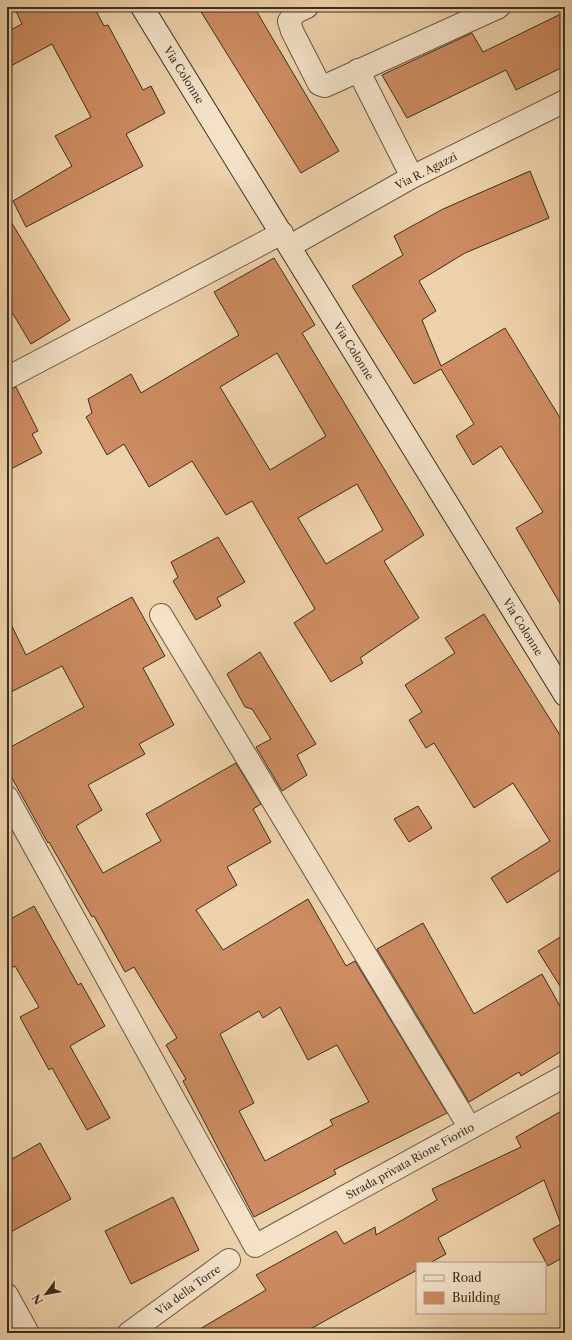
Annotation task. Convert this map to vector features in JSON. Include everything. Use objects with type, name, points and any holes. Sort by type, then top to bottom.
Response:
[{"type":"street","name":"Via Colonne","points":[[142,7],[565,695]]},
{"type":"street","points":[[307,7],[296,12],[290,21],[292,31],[319,84],[325,86],[499,7]]},
{"type":"street","points":[[358,70],[412,177]]},
{"type":"street","name":"Via R. Agazzi","points":[[7,378],[565,101]]},
{"type":"street","points":[[161,615],[470,1128]]},
{"type":"street","name":"Strada privata Rione Fiorito","points":[[7,797],[255,1246],[565,1076]]},
{"type":"street","name":"Via della Torre","points":[[129,1333],[228,1260]]},
{"type":"street","points":[[7,1295],[28,1333]]},
{"type":"building","points":[[14,7],[94,7],[104,26],[108,25],[143,90],[151,86],[165,113],[126,134],[143,166],[26,227],[13,201],[72,166],[55,136],[91,117],[52,44],[7,68],[7,32],[22,24]]},
{"type":"building","points":[[198,7],[254,7],[339,151],[301,173]]},
{"type":"building","points":[[565,12],[565,66],[516,90],[506,70],[407,118],[382,75],[472,33],[483,52]]},
{"type":"building","points":[[530,171],[549,218],[465,253],[419,281],[436,311],[422,320],[441,366],[505,328],[565,426],[565,612],[516,528],[543,512],[501,446],[473,465],[456,436],[474,424],[441,369],[414,384],[352,286],[403,255],[394,236],[443,209]]},
{"type":"building","points":[[7,215],[70,320],[31,344],[7,304]]},
{"type":"building","points":[[274,258],[315,325],[302,333],[424,535],[384,561],[419,618],[360,658],[363,663],[331,682],[294,623],[315,609],[252,501],[226,515],[192,461],[149,487],[124,444],[107,455],[86,417],[92,413],[88,399],[131,374],[141,393],[239,335],[214,292]],"holes":[[[277,353],[326,436],[270,470],[220,387]],[[357,484],[383,530],[326,564],[298,518]]]},
{"type":"building","points":[[16,387],[38,431],[32,434],[42,453],[7,471],[7,390]]},
{"type":"building","points":[[218,537],[245,582],[217,598],[221,606],[196,620],[173,581],[178,577],[171,562]]},
{"type":"building","points":[[132,597],[165,656],[143,668],[174,725],[139,744],[145,754],[88,785],[102,810],[76,826],[103,873],[161,841],[146,814],[236,763],[261,804],[253,809],[271,842],[227,867],[237,885],[196,910],[223,950],[308,899],[346,966],[355,961],[447,1113],[334,1170],[336,1174],[254,1217],[183,1081],[186,1079],[166,1045],[177,1038],[134,967],[125,972],[94,916],[92,917],[49,842],[48,843],[7,769],[7,749],[84,707],[62,666],[7,694],[7,616],[26,655]],"holes":[[[280,1007],[308,1060],[337,1045],[369,1102],[330,1120],[333,1125],[265,1161],[239,1111],[254,1103],[220,1034],[259,1011],[263,1018]]]},
{"type":"building","points":[[484,614],[565,743],[565,867],[507,903],[491,878],[550,841],[513,783],[474,808],[434,743],[426,748],[409,720],[422,712],[405,685],[455,653],[445,638]]},
{"type":"building","points":[[260,652],[316,744],[297,755],[307,775],[282,791],[256,747],[271,739],[252,709],[245,707],[227,674]]},
{"type":"building","points":[[418,806],[432,828],[409,842],[394,819]]},
{"type":"building","points":[[34,906],[78,985],[81,983],[105,1026],[70,1046],[110,1118],[87,1130],[52,1068],[49,1070],[20,1017],[39,1007],[15,966],[7,970],[7,921]]},
{"type":"building","points":[[423,923],[474,1014],[542,974],[565,1015],[565,1049],[521,1076],[519,1072],[469,1102],[377,949]]},
{"type":"building","points":[[565,934],[565,994],[538,951]]},
{"type":"building","points":[[565,1109],[565,1256],[548,1266],[533,1239],[561,1224],[544,1180],[438,1238],[446,1254],[432,1262],[416,1262],[416,1271],[303,1333],[193,1333],[266,1290],[256,1275],[336,1231],[344,1244],[375,1227],[376,1235],[437,1200],[432,1189],[521,1147],[516,1137]]},
{"type":"building","points":[[40,1143],[71,1199],[7,1234],[7,1162]]},
{"type":"building","points":[[173,1197],[199,1250],[131,1284],[105,1231]]}]
